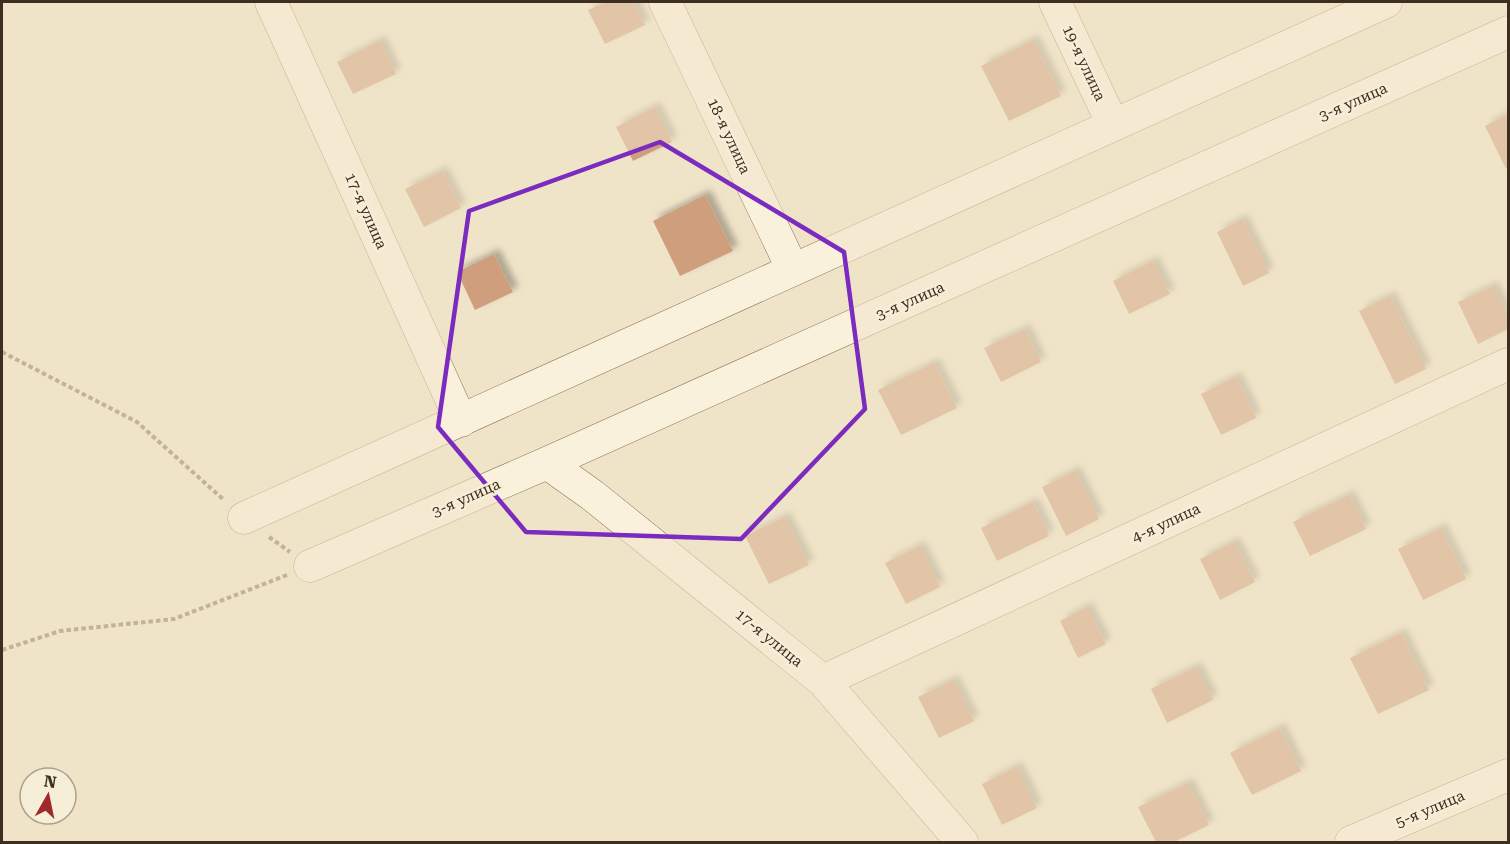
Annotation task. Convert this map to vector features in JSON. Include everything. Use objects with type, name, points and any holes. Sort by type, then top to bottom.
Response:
[{"type":"street","name":"17-я улица","points":[[271,2],[461,421]]},
{"type":"street","name":"18-я улица","points":[[665,2],[793,270]]},
{"type":"street","name":"19-я улица","points":[[1055,2],[1113,125]]},
{"type":"street","points":[[244,518],[1386,2]]},
{"type":"street","name":"3-я улица","points":[[310,566],[547,463],[1509,33]]},
{"type":"street","name":"4-я улица","points":[[823,681],[1509,364]]},
{"type":"street","name":"17-я улица","points":[[547,463],[592,495],[823,681],[962,843]]},
{"type":"street","name":"5-я улица","points":[[1351,843],[1509,775]]},
{"type":"path","points":[[2,352],[137,422],[244,518],[310,566]]},
{"type":"path","points":[[2,650],[60,631],[174,619],[310,566]]},
{"type":"highlighted area","points":[[660,142],[844,252],[865,409],[741,539],[526,532],[438,427],[469,211]]},
{"type":"building","points":[[606,2],[633,2],[645,25],[605,44],[588,10]]},
{"type":"building","points":[[1033,40],[1061,96],[1009,121],[981,66]]},
{"type":"building","points":[[380,41],[396,74],[353,94],[337,62]]},
{"type":"building","points":[[655,107],[672,142],[633,161],[616,127]]},
{"type":"building","points":[[1508,114],[1508,167],[1506,169],[1485,126]]},
{"type":"building","points":[[442,171],[461,208],[424,227],[405,189]]},
{"type":"building","points":[[705,195],[733,251],[680,276],[653,221]]},
{"type":"building","points":[[1242,219],[1269,273],[1243,286],[1217,232]]},
{"type":"building","points":[[494,254],[513,292],[475,310],[457,272]]},
{"type":"building","points":[[1153,261],[1170,294],[1129,314],[1113,281]]},
{"type":"building","points":[[1493,286],[1508,318],[1508,329],[1478,344],[1458,302]]},
{"type":"building","points":[[1390,296],[1426,369],[1395,384],[1359,311]]},
{"type":"building","points":[[1025,329],[1041,362],[1001,382],[984,348]]},
{"type":"building","points":[[934,363],[957,408],[901,435],[878,390]]},
{"type":"building","points":[[1236,377],[1256,418],[1221,435],[1201,394]]},
{"type":"building","points":[[1075,471],[1099,519],[1066,536],[1042,487]]},
{"type":"building","points":[[1349,495],[1366,529],[1310,556],[1293,522]]},
{"type":"building","points":[[1033,502],[1049,536],[997,561],[981,528]]},
{"type":"building","points":[[785,517],[809,565],[769,584],[745,536]]},
{"type":"building","points":[[1441,528],[1466,579],[1423,600],[1398,549]]},
{"type":"building","points":[[1234,542],[1255,582],[1220,600],[1200,559]]},
{"type":"building","points":[[920,546],[940,587],[906,604],[885,563]]},
{"type":"building","points":[[1087,607],[1106,644],[1078,658],[1060,621]]},
{"type":"building","points":[[1401,633],[1429,690],[1378,714],[1350,658]]},
{"type":"building","points":[[1196,667],[1213,700],[1167,723],[1151,689]]},
{"type":"building","points":[[953,680],[974,721],[939,738],[918,697]]},
{"type":"building","points":[[1280,728],[1301,771],[1252,795],[1230,753]]},
{"type":"building","points":[[1017,767],[1037,808],[1002,825],[982,784]]},
{"type":"building","points":[[1188,783],[1209,825],[1174,842],[1156,842],[1138,807]]}]
